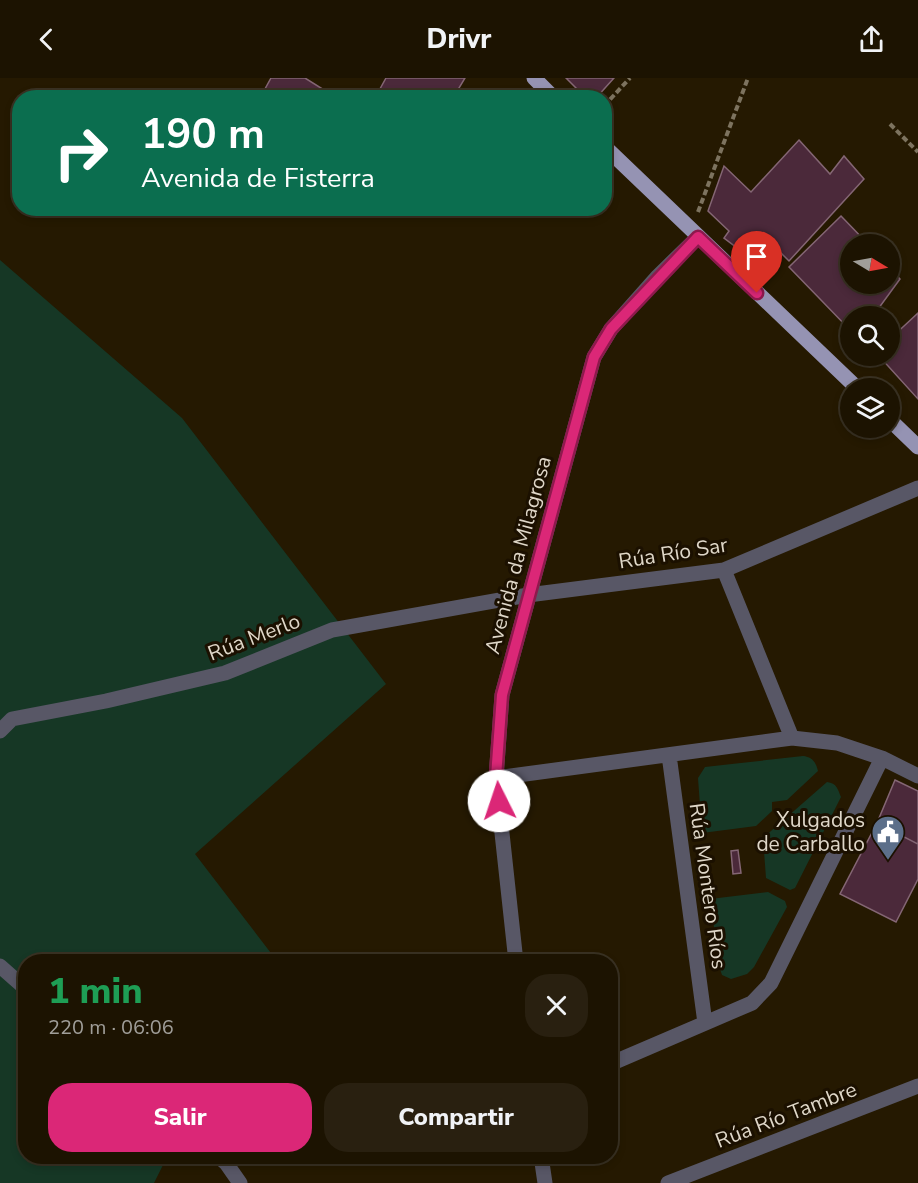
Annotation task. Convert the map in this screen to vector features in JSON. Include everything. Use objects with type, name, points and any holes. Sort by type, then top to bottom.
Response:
[{"type":"main road","points":[[534,78],[546,90]]},
{"type":"main road","points":[[612,154],[846,378]]},
{"type":"main road","points":[[900,430],[918,447]]},
{"type":"street","name":"Avenida da Milagrosa","points":[[515,954],[496,777],[502,695],[594,357],[611,329],[698,237]]},
{"type":"street","name":"Rúa Río Sar","points":[[528,595],[724,570],[918,488]]},
{"type":"street","points":[[724,570],[792,738]]},
{"type":"street","name":"Rúa Merlo","points":[[0,731],[12,719],[106,701],[225,673],[332,630],[528,595]]},
{"type":"street","points":[[496,777],[792,738],[837,743],[882,758],[918,776]]},
{"type":"street","name":"Rúa Montero Ríos","points":[[669,755],[705,1023]]},
{"type":"street","points":[[618,1061],[752,1003],[771,983],[882,758]]},
{"type":"street","points":[[0,966],[18,982]]},
{"type":"street","name":"Rúa Río Tambre","points":[[668,1183],[918,1086]]},
{"type":"street","points":[[227,1164],[240,1183]]},
{"type":"street","points":[[542,1164],[545,1183]]},
{"type":"path","points":[[612,97],[630,78]]},
{"type":"path","points":[[698,237],[698,208],[748,78]]},
{"type":"path","points":[[890,124],[918,152]]},
{"type":"green space","points":[[0,260],[182,418],[386,684],[195,854],[272,954],[18,954],[18,1164],[164,1164],[154,1183],[0,1183]]},
{"type":"green space","points":[[803,756],[813,760],[818,771],[787,800],[772,802],[772,811],[756,826],[702,833],[698,778],[705,767]]},
{"type":"green space","points":[[827,782],[835,785],[841,797],[795,888],[790,890],[766,878],[763,838]]},
{"type":"green space","points":[[768,892],[785,901],[787,907],[754,967],[747,974],[731,979],[722,975],[710,899]]},
{"type":"building","points":[[271,78],[305,78],[324,90],[264,90]]},
{"type":"building","points":[[386,78],[465,78],[458,90],[379,90]]},
{"type":"building","points":[[566,78],[614,78],[603,90],[578,90]]},
{"type":"building","points":[[799,140],[830,174],[844,156],[864,179],[789,261],[769,241],[749,257],[724,238],[729,231],[708,211],[724,166],[751,192]]},
{"type":"building","points":[[841,216],[858,234],[840,234],[840,294],[889,294],[880,306],[840,306],[840,320],[789,267]]},
{"type":"building","points":[[918,313],[918,399],[888,366],[900,366],[900,330]]},
{"type":"building","points":[[895,780],[918,791],[918,844],[877,823]]},
{"type":"building","name":"Xulgados de Carballo","points":[[877,823],[918,844],[918,879],[896,922],[840,894]]},
{"type":"building","points":[[738,850],[741,873],[733,874],[731,851]]},
{"type":"place","name":"Xulgados de Carballo","points":[[888,861]]},
{"type":"route","points":[[499,801],[496,777],[502,695],[594,357],[611,329],[658,276],[698,237],[757,293]]}]
